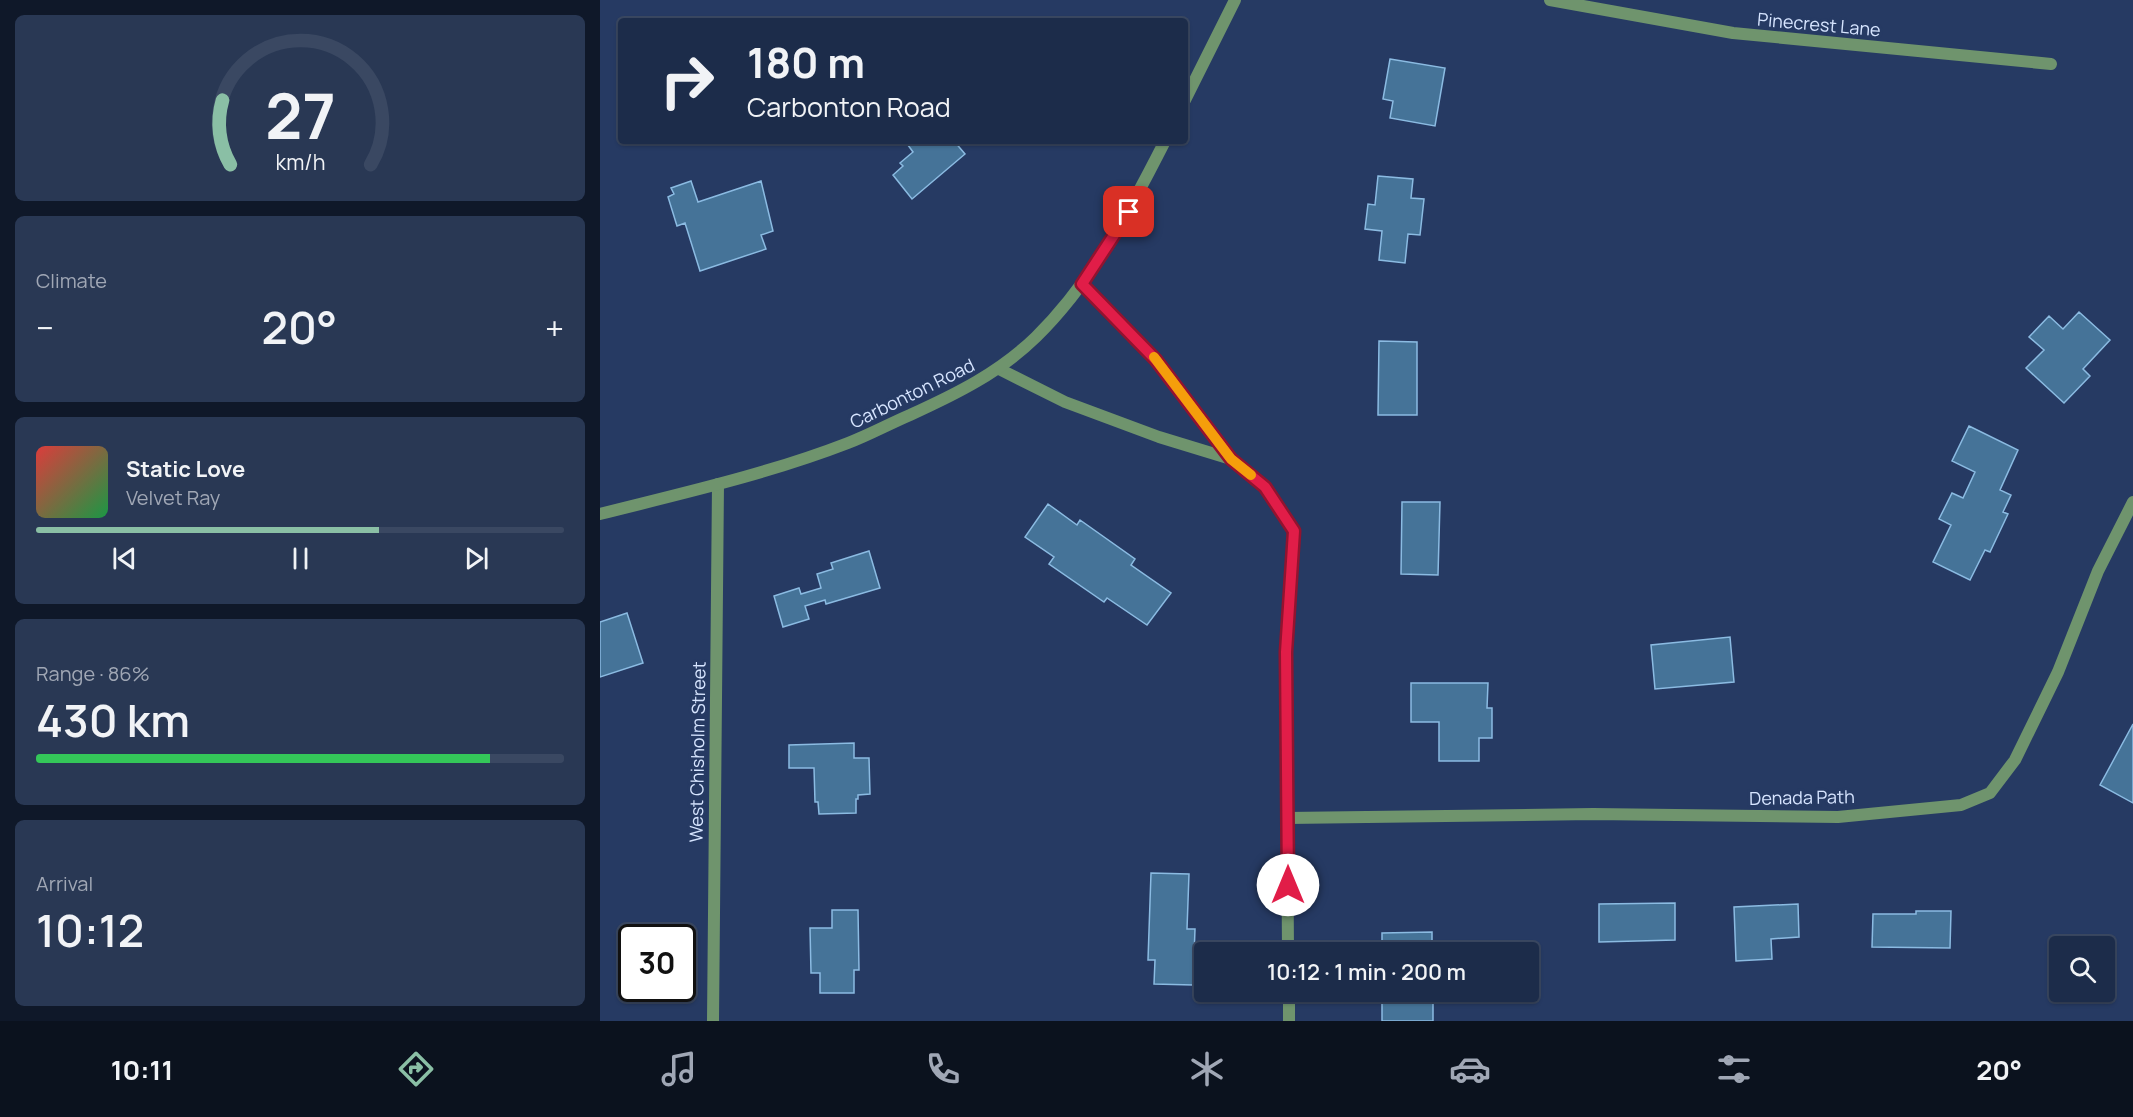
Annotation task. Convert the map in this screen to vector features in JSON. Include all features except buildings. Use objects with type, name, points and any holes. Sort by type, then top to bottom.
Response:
[{"type":"street","points":[[1188,94],[1235,0]]},
{"type":"street","name":"Pinecrest Lane","points":[[1550,0],[1733,33],[2051,64]]},
{"type":"street","name":"Carbonton Road","points":[[600,514],[718,484],[848,443],[972,387],[999,369],[1037,337],[1082,284],[1129,212],[1163,144]]},
{"type":"street","points":[[1082,284],[1156,360],[1231,459],[1265,487],[1294,531],[1286,652],[1288,942]]},
{"type":"street","points":[[999,369],[1065,402],[1160,437],[1231,459]]},
{"type":"street","name":"West Chisholm Street","points":[[712,1021],[718,484]]},
{"type":"street","name":"Denada Path","points":[[1287,818],[1593,814],[1838,817],[1961,805],[1990,793],[2015,760],[2058,672],[2098,571],[2133,502]]},
{"type":"street","points":[[1289,1002],[1289,1021]]},
{"type":"slow traffic","points":[[1154,357],[1231,459],[1251,475]]},
{"type":"route","points":[[1129,212],[1082,284],[1156,360],[1231,459],[1265,487],[1294,531],[1286,652],[1288,885]]}]
